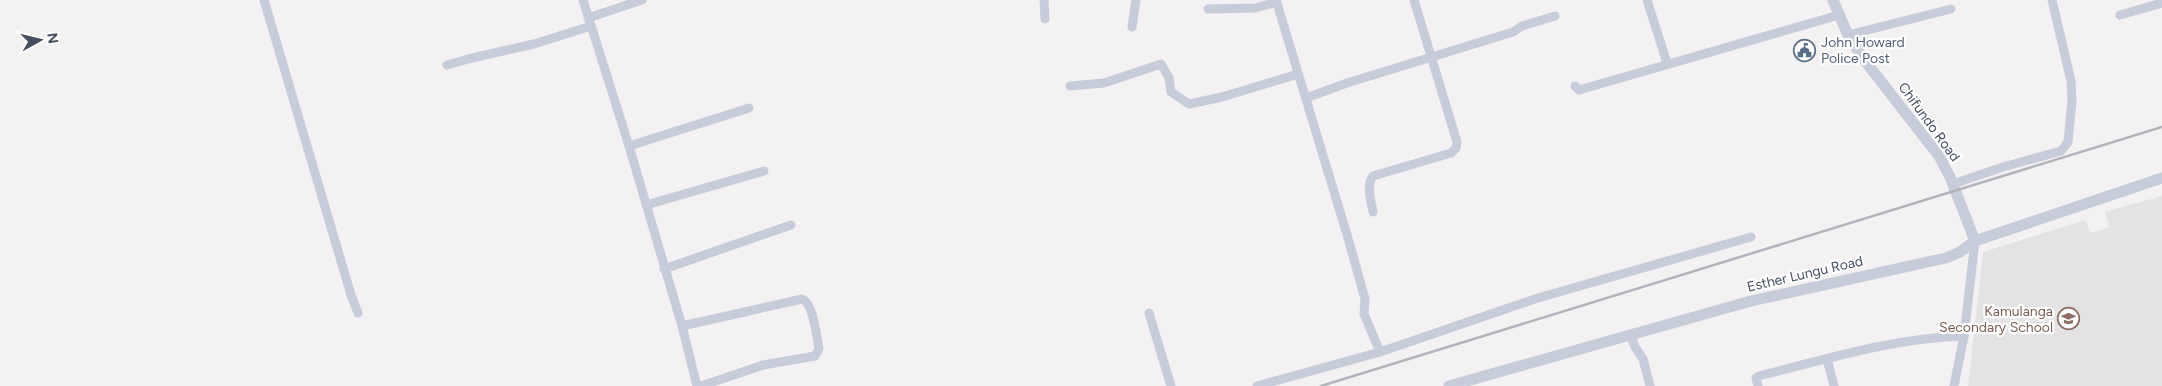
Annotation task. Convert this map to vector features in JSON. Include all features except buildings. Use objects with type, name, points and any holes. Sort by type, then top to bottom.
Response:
[{"type":"street","points":[[264,0],[351,295],[358,313]]},
{"type":"street","points":[[583,0],[629,146],[682,326],[697,386]]},
{"type":"street","points":[[447,65],[526,46],[642,0]]},
{"type":"street","points":[[1044,0],[1045,18]]},
{"type":"street","points":[[1132,27],[1136,0]]},
{"type":"street","points":[[1373,212],[1369,186],[1373,176],[1451,153],[1456,148],[1457,142],[1414,0]]},
{"type":"street","points":[[1647,0],[1667,64]]},
{"type":"street","name":"Chifundo Road","points":[[1832,0],[1848,35],[1862,56],[1939,156],[1953,184],[1975,241]]},
{"type":"street","points":[[1953,184],[2003,167],[2062,151],[2068,142],[2072,100],[2071,81],[2052,0]]},
{"type":"street","points":[[1208,9],[1255,8],[1277,1],[1365,299],[1364,314],[1380,352]]},
{"type":"street","points":[[2120,15],[2162,3]]},
{"type":"street","points":[[1848,35],[1951,8]]},
{"type":"street","points":[[1575,86],[1579,90],[1839,15]]},
{"type":"street","points":[[1306,98],[1347,83],[1513,32],[1522,26],[1555,16]]},
{"type":"street","points":[[1070,86],[1104,83],[1162,64],[1169,78],[1171,92],[1189,104],[1222,97],[1298,74]]},
{"type":"street","points":[[629,146],[749,108]]},
{"type":"street","points":[[646,205],[764,171]]},
{"type":"street","name":"Esther Lungu Road","points":[[1449,386],[1751,301],[1946,258],[1960,252],[1975,241],[2162,178]]},
{"type":"street","points":[[664,269],[791,225]]},
{"type":"street","points":[[1257,386],[1380,352],[1538,298],[1752,237]]},
{"type":"street","points":[[1954,386],[1964,336],[1975,241]]},
{"type":"street","points":[[682,326],[802,299],[808,302],[811,310],[819,349],[815,356],[763,365],[701,386]]},
{"type":"street","points":[[1149,313],[1171,386]]},
{"type":"street","points":[[1630,334],[1635,347],[1643,359],[1650,386]]},
{"type":"street","points":[[1758,386],[1756,378],[1760,376],[1827,359],[1924,338],[1964,336]]},
{"type":"street","points":[[1827,359],[1834,386]]},
{"type":"shaded area","name":"Kamulanga Secondary School","points":[[2162,196],[2162,386],[1968,386],[1983,252],[2085,220],[2091,233],[2109,227],[2105,212]]},
{"type":"railway","points":[[1321,386],[2162,127]]},
{"type":"place","name":"John Howard Police Post","points":[[1805,50]]},
{"type":"place","name":"Kamulanga Secondary School","points":[[2069,319]]}]
